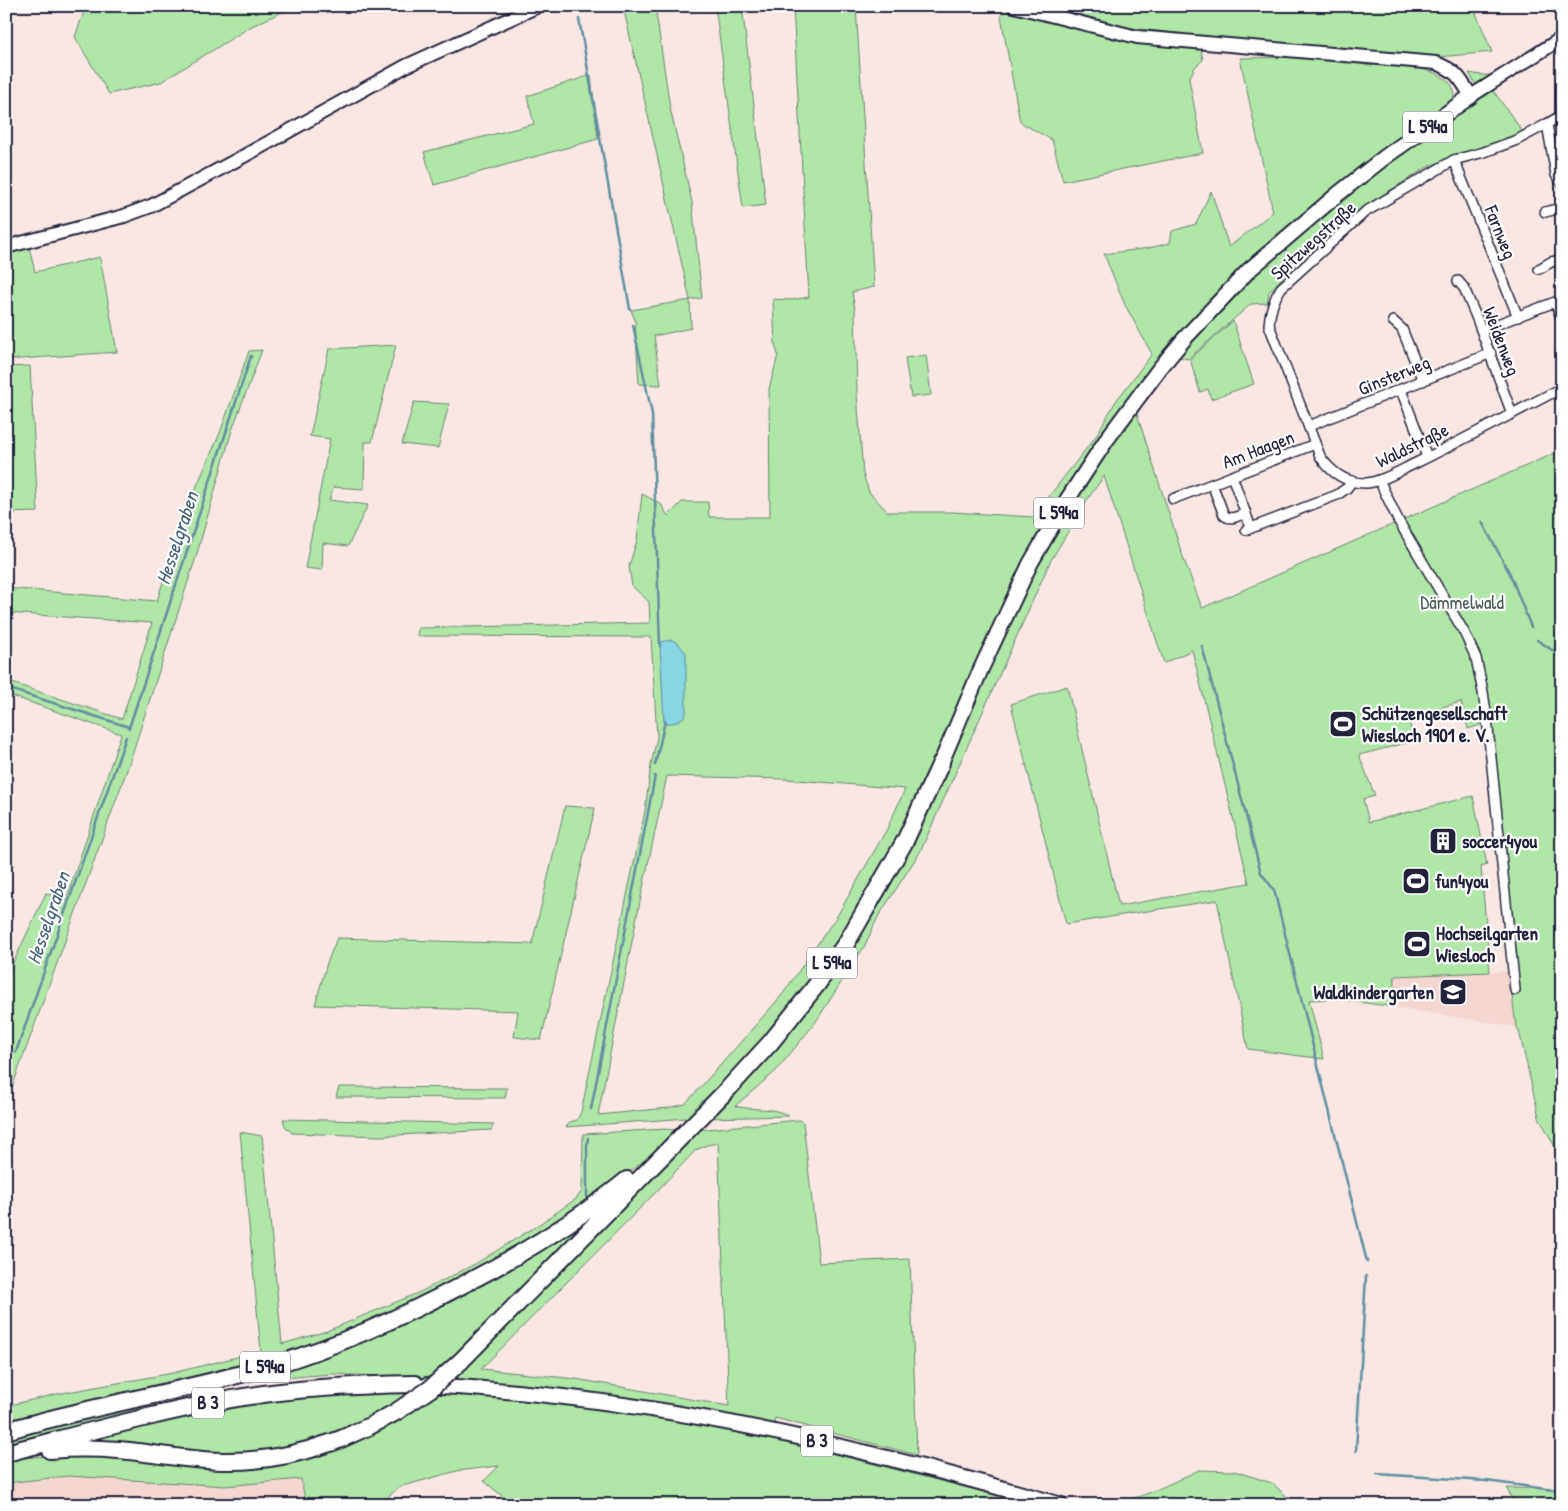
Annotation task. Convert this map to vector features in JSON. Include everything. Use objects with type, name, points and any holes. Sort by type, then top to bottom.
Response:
[{"type":"highway","name":"L 594a","points":[[6,1457],[66,1448],[119,1450],[174,1458],[222,1461],[250,1460],[293,1454],[332,1443],[368,1427],[396,1412],[430,1389],[461,1361],[728,1090],[771,1042],[818,983],[847,942],[905,841],[941,763]]},
{"type":"highway","name":"L 594a","points":[[84,1410],[275,1364],[374,1328],[438,1298],[499,1266],[550,1235],[621,1185],[683,1135]]},
{"type":"highway","name":"B 3","points":[[6,1432],[84,1410],[259,1385],[322,1382],[415,1384]]},
{"type":"highway","name":"B 3","points":[[6,1453],[169,1412],[235,1398],[367,1385],[415,1384]]},
{"type":"highway","points":[[6,1426],[45,1420]]},
{"type":"main road","points":[[6,247],[124,216],[151,206],[406,66],[538,6]]},
{"type":"main road","points":[[1014,6],[1137,37],[1436,63],[1455,72],[1471,96],[1562,38]]},
{"type":"main road","name":"L 594a","points":[[941,763],[981,669],[1030,564],[1067,500],[1107,439],[1160,368],[1185,338],[1249,270],[1369,169],[1471,96]]},
{"type":"main road","name":"B 3","points":[[415,1384],[519,1392],[568,1398],[682,1415],[797,1436],[900,1461],[1061,1505]]},
{"type":"street","name":"Spitzwegstraße","points":[[1352,482],[1334,473],[1326,466],[1315,444],[1269,325],[1269,315],[1274,299],[1281,288],[1365,212],[1454,160],[1504,145],[1562,115]]},
{"type":"street","points":[[1547,124],[1556,175],[1562,183]]},
{"type":"street","name":"Farnweg","points":[[1454,160],[1518,317]]},
{"type":"street","points":[[1545,212],[1562,208]]},
{"type":"street","points":[[1539,269],[1551,262],[1562,259]]},
{"type":"street","name":"Weidenweg","points":[[1458,281],[1464,288],[1482,330],[1512,414]]},
{"type":"street","points":[[1482,330],[1555,302],[1562,320]]},
{"type":"street","points":[[1393,321],[1402,329],[1423,381]]},
{"type":"street","name":"Ginsterweg","points":[[1309,426],[1491,353]]},
{"type":"street","name":"Waldstraße","points":[[1352,482],[1366,483],[1379,480],[1562,388]]},
{"type":"street","points":[[1401,390],[1427,457]]},
{"type":"street","name":"Am Haagen","points":[[1173,499],[1315,444]]},
{"type":"street","points":[[1232,476],[1246,513],[1249,529],[1337,495],[1352,482]]},
{"type":"street","points":[[1379,480],[1398,520],[1464,632],[1476,658],[1486,710],[1514,990]]},
{"type":"street","name":"Am Haagen","points":[[1212,484],[1224,515],[1227,518],[1230,519],[1246,513]]},
{"type":"shaded area","name":"Waldkindergarten","points":[[1509,971],[1516,1027],[1394,1007],[1395,976]]},
{"type":"shaded area","points":[[68,1476],[225,1486],[301,1479],[306,1505],[6,1505],[6,1483]]},
{"type":"green space","points":[[86,6],[295,6],[252,26],[161,82],[109,94],[75,37]]},
{"type":"green space","points":[[623,6],[655,6],[670,108],[692,202],[702,298],[690,300]]},
{"type":"green space","points":[[715,6],[742,6],[766,205],[743,208]]},
{"type":"green space","points":[[793,6],[856,7],[874,287],[852,292],[855,310],[857,393],[863,474],[869,492],[888,512],[952,512],[1033,517],[1096,436],[1116,401],[1152,354],[1125,305],[1104,254],[1170,243],[1172,231],[1196,224],[1211,191],[1229,247],[1273,212],[1240,58],[1320,57],[1372,66],[1376,63],[1407,66],[1440,75],[1453,88],[1453,104],[1195,318],[1151,368],[1104,433],[1073,482],[915,807],[843,936],[773,1033],[713,1097],[688,1118],[566,1127],[570,1122],[577,1120],[581,1112],[645,811],[657,737],[651,637],[417,636],[418,628],[650,623],[649,602],[632,586],[629,566],[637,540],[642,494],[661,504],[668,516],[682,502],[708,502],[709,517],[770,517],[769,389],[778,355],[775,344],[773,299],[791,300],[809,297]],"holes":[[[667,776],[784,779],[905,789],[887,829],[837,916],[782,995],[685,1104],[668,1108],[598,1115]]]},
{"type":"green space","points":[[1047,6],[1473,6],[1492,52],[1439,57],[1225,39],[1132,28]]},
{"type":"green space","points":[[1002,11],[1038,18],[1103,36],[1156,45],[1201,49],[1203,60],[1195,67],[1189,79],[1203,153],[1063,181],[1052,140],[1020,122],[1001,16]]},
{"type":"green space","points":[[1469,73],[1481,75],[1492,75],[1476,85]]},
{"type":"green space","points":[[591,75],[598,139],[434,185],[424,152],[534,124],[527,96]]},
{"type":"green space","points":[[1492,89],[1523,132],[1490,146],[1429,166],[1365,206],[1295,264],[1269,292],[1267,303],[1251,304],[1188,359],[1176,356],[1256,272],[1388,161]]},
{"type":"green space","points":[[29,247],[35,272],[100,257],[117,352],[6,360],[6,253]]},
{"type":"green space","points":[[690,300],[691,328],[654,336],[661,385],[639,384],[635,320],[631,310]]},
{"type":"green space","points":[[1233,321],[1254,384],[1211,399],[1208,389],[1200,392],[1190,359]]},
{"type":"green space","points":[[396,345],[372,442],[365,442],[364,489],[334,487],[329,500],[368,505],[348,546],[323,543],[322,570],[305,568],[330,439],[310,436],[329,349]]},
{"type":"green space","points":[[262,350],[232,430],[196,557],[127,770],[6,1104],[6,978],[46,893],[66,900],[121,734],[6,694],[6,681],[122,719],[152,623],[6,613],[6,588],[157,601],[182,520],[220,433],[249,351]]},
{"type":"green space","points":[[926,355],[931,395],[911,397],[905,358]]},
{"type":"green space","points":[[30,366],[38,512],[6,513],[6,367]]},
{"type":"green space","points":[[414,402],[449,404],[438,448],[402,444]]},
{"type":"green space","name":"Dämmelwald","points":[[1135,408],[1182,554],[1202,608],[1562,449],[1562,1160],[1539,1117],[1519,1031],[1516,1027],[1509,971],[1490,722],[1468,729],[1461,702],[1408,716],[1414,741],[1359,755],[1375,796],[1363,799],[1369,822],[1473,796],[1487,865],[1481,867],[1490,972],[1395,976],[1394,1007],[1338,999],[1309,1000],[1324,1059],[1248,1049],[1217,900],[1066,924],[1011,704],[1067,686],[1119,906],[1249,883],[1192,650],[1164,663],[1104,476],[1085,503],[1050,562],[920,852],[878,917],[864,947],[815,1023],[776,1071],[735,1106],[776,1111],[789,1116],[708,1118],[833,972],[1035,570],[1066,514]]},
{"type":"green space","points":[[565,806],[595,808],[541,1040],[514,1037],[518,1011],[315,1005],[327,963],[337,938],[532,944]]},
{"type":"green space","points":[[339,1087],[507,1088],[505,1098],[336,1097]]},
{"type":"green space","points":[[283,1119],[494,1124],[491,1130],[380,1136],[292,1133],[285,1126]]},
{"type":"green space","points":[[799,1120],[803,1122],[819,1263],[910,1259],[917,1455],[775,1418],[774,1426],[520,1386],[452,1379],[697,1130]],"holes":[[[718,1143],[729,1406],[576,1379],[481,1369],[696,1150]]]},
{"type":"green space","points":[[675,1130],[653,1153],[598,1197],[479,1272],[337,1338],[228,1372],[6,1420],[6,1406],[57,1394],[173,1373],[261,1351],[240,1132],[262,1136],[282,1344],[327,1331],[420,1292],[475,1264],[576,1199],[582,1191],[583,1134]]},
{"type":"green space","points":[[624,1190],[435,1378],[331,1374],[239,1382],[390,1331],[453,1301],[506,1273]]},
{"type":"green space","points":[[439,1391],[576,1404],[654,1415],[718,1427],[795,1444],[1035,1505],[747,1505],[716,1501],[716,1505],[513,1505],[484,1481],[499,1466],[457,1471],[399,1487],[379,1505],[306,1505],[301,1479],[225,1486],[68,1476],[6,1483],[6,1462],[24,1458],[69,1454],[102,1454],[202,1467],[270,1463],[308,1456],[344,1443],[420,1406],[393,1404],[322,1442],[262,1455],[226,1457],[177,1455],[125,1445],[96,1443],[56,1445],[223,1406],[319,1395]]},
{"type":"green space","points":[[201,1400],[6,1450],[6,1438],[87,1418],[138,1408]]},
{"type":"green space","points":[[1199,1470],[1234,1471],[1272,1483],[1296,1505],[1108,1505],[1143,1495]]},
{"type":"green space","points":[[1507,1488],[1562,1489],[1562,1505],[1514,1505]]},
{"type":"green space","points":[[466,1499],[486,1505],[439,1505]]},
{"type":"water","points":[[672,640],[678,643],[686,653],[686,715],[677,722],[665,724],[660,642]]},
{"type":"waterway","points":[[579,19],[630,309]]},
{"type":"waterway","points":[[633,325],[652,414],[660,646]]},
{"type":"waterway","name":"Hesselgraben","points":[[129,728],[251,356]]},
{"type":"waterway","points":[[1482,522],[1510,574],[1531,627]]},
{"type":"waterway","points":[[1537,640],[1562,654]]},
{"type":"waterway","points":[[1202,646],[1261,873],[1274,890],[1367,1262]]},
{"type":"waterway","points":[[6,688],[129,727]]},
{"type":"waterway","points":[[655,765],[665,721]]},
{"type":"waterway","name":"Hesselgraben","points":[[16,1052],[126,737]]},
{"type":"waterway","points":[[591,1109],[655,776]]},
{"type":"waterway","name":"Hesselgraben","points":[[6,1080],[11,1066]]},
{"type":"waterway","points":[[587,1197],[588,1138]]},
{"type":"waterway","points":[[1356,1451],[1366,1276]]},
{"type":"waterway","points":[[1377,1474],[1486,1481],[1562,1491]]},
{"type":"place","name":"Schützengesellschaft Wiesloch 1901 e. V.","points":[[1343,724]]},
{"type":"place","name":"soccer4you","points":[[1443,841]]},
{"type":"place","name":"fun4you","points":[[1416,881]]},
{"type":"place","name":"Hochseilgarten Wiesloch","points":[[1417,944]]},
{"type":"place","name":"Waldkindergarten","points":[[1453,992]]}]
